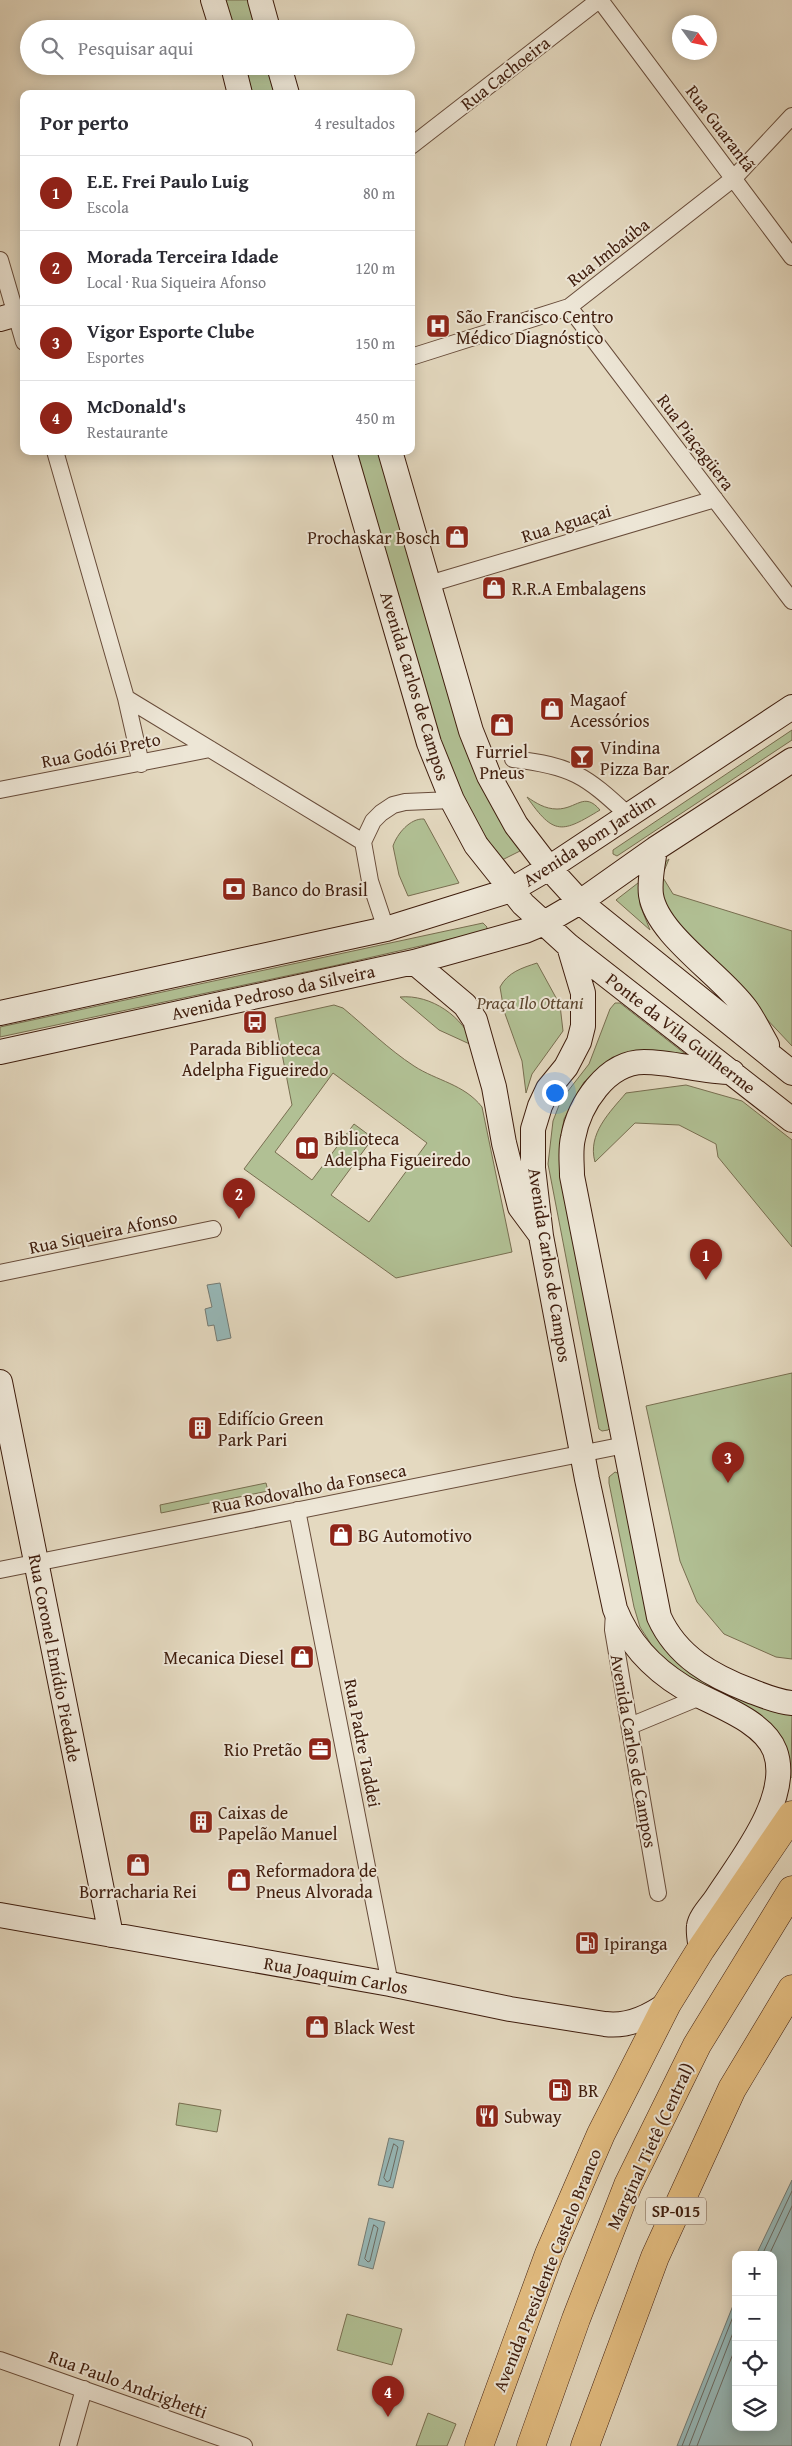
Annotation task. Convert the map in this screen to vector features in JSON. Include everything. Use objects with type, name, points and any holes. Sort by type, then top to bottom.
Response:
[{"type":"highway","name":"Avenida Presidente Castelo Branco","points":[[479,2446],[549,2254],[602,2134],[667,2004],[701,1949],[792,1815]]},
{"type":"highway","name":"Marginal Tietê (Central)","points":[[531,2446],[576,2319],[628,2185],[697,2045],[792,1890]]},
{"type":"highway","name":"SP-015","points":[[585,2446],[655,2257],[732,2089],[792,1989]]},
{"type":"highway","points":[[514,2446],[552,2349],[576,2319]]},
{"type":"main road","points":[[214,0],[220,20]]},
{"type":"main road","points":[[260,0],[266,20]]},
{"type":"main road","points":[[235,75],[239,90]]},
{"type":"main road","points":[[282,75],[286,90]]},
{"type":"main road","name":"Avenida Carlos de Campos","points":[[345,455],[429,743],[452,800],[476,845],[511,890],[523,904],[569,946],[584,993],[584,1009],[579,1042],[566,1068],[548,1088],[533,1129],[533,1168],[541,1236],[582,1454],[614,1609],[623,1629],[646,1658],[665,1675],[700,1697],[761,1730],[773,1747],[779,1769],[773,1803],[749,1848],[699,1925],[701,1949]]},
{"type":"main road","points":[[391,455],[471,731],[489,776],[516,825],[549,868],[580,902],[792,1073]]},
{"type":"main road","name":"Avenida Bom Jardim","points":[[511,890],[549,868],[792,707]]},
{"type":"main road","points":[[544,923],[580,902],[655,849],[792,760]]},
{"type":"main road","points":[[655,849],[651,876],[651,896],[658,914],[674,934],[746,1009],[774,1058]]},
{"type":"main road","name":"Avenida Pedroso da Silveira","points":[[0,1013],[386,928],[511,890]]},
{"type":"main road","name":"Avenida Pedroso da Silveira","points":[[0,1052],[414,962],[525,931],[544,923]]},
{"type":"main road","name":"Ponte da Vila Guilherme","points":[[569,946],[792,1120]]},
{"type":"main road","points":[[414,962],[465,1005],[475,1020],[483,1040],[504,1143],[520,1207],[541,1236]]},
{"type":"main road","name":"Avenida Carlos de Campos","points":[[732,1072],[715,1072],[645,1062],[632,1063],[613,1073],[595,1090],[577,1122],[572,1138],[572,1176],[655,1605],[668,1635],[682,1652],[717,1677],[770,1698],[792,1703]]},
{"type":"main road","name":"Rua Coronel Emídio Piedade","points":[[0,1382],[110,1935]]},
{"type":"main road","name":"Rua Joaquim Carlos","points":[[0,1915],[390,1984],[510,2009],[615,2025],[636,2021],[653,2014],[667,2004]]},
{"type":"street","name":"Rua Cachoeira","points":[[415,143],[599,0]]},
{"type":"street","name":"Rua Guarantã","points":[[599,0],[792,257]]},
{"type":"street","name":"Rua Imbaúba","points":[[415,356],[569,307],[734,178],[792,116]]},
{"type":"street","points":[[0,260],[13,315],[20,332]]},
{"type":"street","name":"Rua Piaçagüera","points":[[569,307],[792,601]]},
{"type":"street","points":[[56,455],[126,698],[141,764]]},
{"type":"street","name":"Rua Aguaçai","points":[[428,584],[715,499]]},
{"type":"street","points":[[126,698],[363,842]]},
{"type":"street","name":"Rua Godói Preto","points":[[0,790],[141,764],[210,749]]},
{"type":"street","points":[[513,759],[568,769],[589,780],[628,815]]},
{"type":"street","points":[[386,928],[370,881],[363,842],[373,821],[393,805],[421,800],[452,800]]},
{"type":"street","name":"Rua Siqueira Afonso","points":[[0,1273],[213,1229]]},
{"type":"street","name":"Rua Rodovalho da Fonseca","points":[[0,1570],[625,1445]]},
{"type":"street","name":"Rua Padre Taddei","points":[[297,1510],[390,1984]]},
{"type":"street","name":"Avenida Carlos de Campos","points":[[614,1609],[613,1630],[658,1893]]},
{"type":"street","points":[[630,1726],[700,1697]]},
{"type":"street","name":"Rua Paulo Andrighetti","points":[[0,2360],[244,2446]]},
{"type":"street","points":[[68,2446],[84,2389]]},
{"type":"green space","points":[[225,0],[248,0],[254,20],[231,20]]},
{"type":"green space","points":[[247,75],[270,75],[275,90],[252,90]]},
{"type":"green space","points":[[357,455],[380,455],[522,850],[502,860],[466,803],[440,740]]},
{"type":"green space","points":[[792,730],[792,740],[617,856],[613,854],[613,850]]},
{"type":"green space","points":[[527,797],[553,809],[564,808],[585,801],[600,810],[576,823],[559,827],[544,819]]},
{"type":"green space","points":[[419,819],[424,819],[459,883],[408,896],[399,875],[393,846],[409,824]]},
{"type":"green space","points":[[669,859],[662,876],[673,894],[792,931],[792,1046],[639,883],[640,905],[650,930],[616,900]]},
{"type":"green space","points":[[483,923],[487,927],[486,931],[333,966],[0,1037],[0,1027]]},
{"type":"green space","name":"Praça Ilo Ottani","points":[[537,963],[560,1005],[563,1031],[532,1074],[526,1093],[522,1061],[504,1011],[500,987],[511,974]]},
{"type":"green space","name":"Praça Ilo Ottani","points":[[400,997],[423,999],[445,1010],[463,1026],[474,1046],[439,1030]]},
{"type":"green space","points":[[615,1003],[620,1003],[693,1060],[636,1051],[619,1057],[584,1082],[564,1119],[561,1137],[611,1427],[608,1430],[602,1431],[599,1429],[548,1164],[553,1121],[561,1100],[589,1064],[610,1009]]},
{"type":"green space","points":[[334,1005],[343,1008],[414,1066],[459,1088],[475,1099],[482,1107],[512,1252],[396,1278],[244,1169],[292,1105],[275,1018]],"holes":[[[333,1073],[427,1143],[369,1222],[331,1195],[373,1138],[354,1124],[312,1180],[275,1152]]]},
{"type":"green space","points":[[686,1085],[742,1101],[792,1140],[792,1247],[718,1157],[716,1144],[679,1125],[635,1123],[595,1162],[593,1152],[597,1133],[607,1116],[626,1093]]},
{"type":"green space","points":[[792,1373],[792,1659],[776,1657],[724,1634],[697,1602],[680,1561],[646,1406]]},
{"type":"green space","points":[[615,1472],[620,1474],[651,1621],[792,1710],[791,1778],[781,1746],[686,1678],[658,1655],[640,1627],[634,1607],[609,1483],[609,1477]]},
{"type":"green space","points":[[266,1483],[268,1491],[161,1513],[160,1505]]},
{"type":"green space","points":[[179,2103],[221,2110],[217,2132],[176,2125]]},
{"type":"green space","points":[[347,2314],[402,2329],[392,2365],[337,2350]]},
{"type":"green space","points":[[428,2413],[456,2424],[447,2446],[416,2446]]},
{"type":"water","points":[[220,1283],[231,1338],[217,1341],[214,1325],[208,1326],[205,1309],[212,1307],[207,1285]]},
{"type":"water","points":[[389,2138],[404,2141],[393,2188],[378,2185]]},
{"type":"water","points":[[792,2180],[792,2446],[677,2446],[732,2308],[732,2431],[777,2431],[777,2251],[758,2251]]},
{"type":"water","points":[[369,2218],[385,2222],[373,2269],[358,2265]]},
{"type":"place","name":"São Francisco Centro Médico Diagnóstico","points":[[438,326]]},
{"type":"place","name":"Prochaskar Bosch","points":[[457,537]]},
{"type":"place","name":"R.R.A Embalagens","points":[[494,588]]},
{"type":"place","name":"Magaof Acessórios","points":[[552,709]]},
{"type":"place","name":"Furriel Pneus","points":[[502,725]]},
{"type":"place","name":"Vindina Pizza Bar","points":[[582,757]]},
{"type":"place","name":"Banco do Brasil","points":[[234,889]]},
{"type":"place","name":"Parada Biblioteca Adelpha Figueiredo","points":[[255,1022]]},
{"type":"place","name":"Biblioteca Adelpha Figueiredo","points":[[307,1148]]},
{"type":"place","name":"Morada Terceira Idade","points":[[239,1219]]},
{"type":"place","name":"E.E. Frei Paulo Luig","points":[[706,1280]]},
{"type":"place","name":"Edifício Green Park Pari","points":[[200,1428]]},
{"type":"place","name":"Vigor Esporte Clube","points":[[728,1483]]},
{"type":"place","name":"BG Automotivo","points":[[341,1535]]},
{"type":"place","name":"Mecanica Diesel","points":[[302,1657]]},
{"type":"place","name":"Rio Pretão","points":[[320,1749]]},
{"type":"place","name":"Caixas de Papelão Manuel","points":[[201,1822]]},
{"type":"place","name":"Borracharia Rei","points":[[138,1865]]},
{"type":"place","name":"Reformadora de Pneus Alvorada","points":[[239,1880]]},
{"type":"place","name":"Ipiranga","points":[[587,1943]]},
{"type":"place","name":"Black West","points":[[317,2027]]},
{"type":"place","name":"BR","points":[[560,2090]]},
{"type":"place","name":"Subway","points":[[487,2116]]},
{"type":"place","name":"McDonald's","points":[[388,2417]]}]
